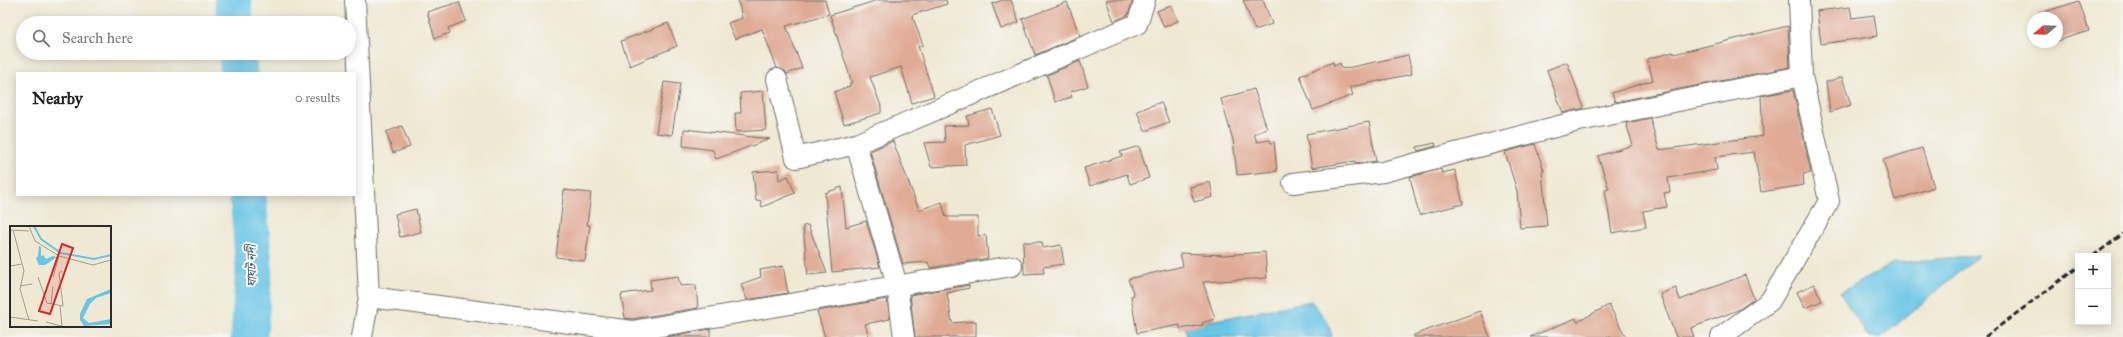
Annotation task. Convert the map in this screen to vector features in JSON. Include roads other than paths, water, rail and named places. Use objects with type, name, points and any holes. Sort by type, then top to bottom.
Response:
[{"type":"street","points":[[354,0],[355,16]]},
{"type":"street","points":[[777,79],[796,158],[856,144],[1137,24],[1145,0]]},
{"type":"street","points":[[1721,337],[1770,301],[1829,201],[1802,76],[1799,0]]},
{"type":"street","points":[[356,40],[369,297],[362,337]]},
{"type":"street","points":[[1293,184],[1383,172],[1574,122],[1802,76]]},
{"type":"street","points":[[856,144],[897,285],[904,337]]},
{"type":"street","points":[[369,297],[632,331],[1012,266]]},
{"type":"water","points":[[1979,255],[1882,337],[1868,337],[1840,293],[1893,263]]},
{"type":"water","points":[[1311,301],[1328,322],[1332,337],[1187,337],[1185,326]]},
{"type":"waterway","name":"ঘাঘট নদী","points":[[233,0],[234,16]]},
{"type":"waterway","name":"ঘাঘট নদী","points":[[238,60],[239,72]]},
{"type":"waterway","name":"ঘাঘট নদী","points":[[248,196],[254,268],[249,337]]},
{"type":"railway","points":[[2097,253],[2123,234]]},
{"type":"railway","points":[[1985,337],[2075,269]]}]
